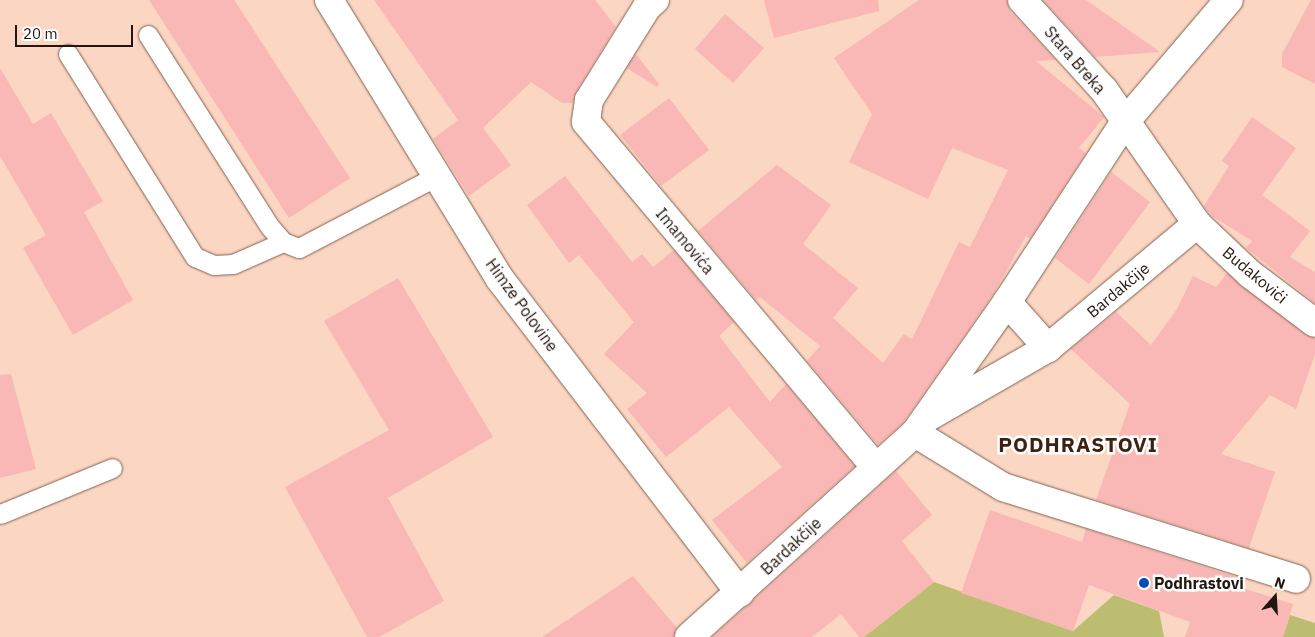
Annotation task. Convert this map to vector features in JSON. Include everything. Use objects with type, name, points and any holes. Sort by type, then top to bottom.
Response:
[{"type":"street","name":"Himze Polovine","points":[[329,0],[500,279],[740,593]]},
{"type":"street","name":"Imamovića","points":[[655,0],[647,7],[589,100],[586,122],[876,467]]},
{"type":"street","name":"Stara Breka","points":[[1022,0],[1104,90],[1125,122]]},
{"type":"street","name":"Bardakčije","points":[[922,425],[1007,302],[1125,122],[1229,0]]},
{"type":"street","points":[[1125,122],[1197,224]]},
{"type":"street","name":"Bardakčije","points":[[689,637],[740,593],[922,425],[1048,348],[1197,224]]},
{"type":"street","name":"Budakovići","points":[[1197,224],[1250,274],[1315,324]]},
{"type":"street","points":[[1007,302],[1048,348]]},
{"type":"street","points":[[922,425],[1003,487],[1296,579]]},
{"type":"lane","points":[[148,35],[270,227],[283,242],[299,248],[437,176]]},
{"type":"lane","points":[[68,54],[195,257],[214,265],[234,264],[283,242]]},
{"type":"lane","points":[[0,514],[112,468]]},
{"type":"shaded area","points":[[934,582],[1073,631],[1114,595],[1159,611],[1164,637],[864,637]]},
{"type":"shaded area","points":[[1290,615],[1315,623],[1315,637],[1283,637]]},
{"type":"building","points":[[149,0],[234,0],[350,178],[289,218]]},
{"type":"building","points":[[374,0],[595,0],[616,27],[576,92],[573,103],[562,103],[531,82],[483,128],[511,165],[469,196],[433,139],[458,120]]},
{"type":"building","points":[[764,0],[878,0],[879,11],[774,38]]},
{"type":"building","points":[[919,0],[1007,0],[1010,11],[1056,60],[1036,61],[1104,117],[1079,148],[1086,153],[1030,239],[1026,236],[994,293],[903,423],[878,445],[807,361],[820,346],[760,297],[756,300],[698,231],[777,165],[831,205],[803,244],[858,288],[833,318],[883,363],[904,334],[912,339],[959,242],[970,247],[1008,170],[952,148],[928,199],[849,162],[872,114],[834,58]]},
{"type":"building","points":[[1043,0],[1086,0],[1160,52],[1095,57]]},
{"type":"building","points":[[1311,0],[1315,0],[1315,84],[1282,67],[1282,54]]},
{"type":"building","points":[[725,14],[764,48],[733,83],[695,49]]},
{"type":"building","points":[[636,54],[659,84],[657,87],[627,68]]},
{"type":"building","points":[[0,68],[33,124],[51,113],[103,201],[84,212],[133,300],[73,335],[23,248],[46,235],[0,156]]},
{"type":"building","points":[[669,98],[709,150],[661,186],[620,135]]},
{"type":"building","points":[[1252,117],[1296,148],[1262,195],[1310,231],[1290,257],[1315,272],[1315,303],[1246,248],[1252,241],[1212,216],[1204,206],[1229,166],[1222,161]]},
{"type":"building","points":[[1111,172],[1150,202],[1089,284],[1055,258]]},
{"type":"building","points":[[565,176],[632,262],[642,254],[653,267],[674,250],[734,322],[719,336],[770,402],[786,384],[855,466],[747,563],[712,520],[782,467],[729,407],[666,457],[627,409],[647,393],[604,354],[634,322],[579,255],[569,263],[527,205]]},
{"type":"building","points":[[1227,273],[1306,335],[1315,338],[1315,354],[1296,409],[1270,395],[1221,454],[1275,472],[1249,548],[1096,500],[1130,404],[1071,349],[1116,312],[1151,345],[1177,309],[1193,276],[1216,287]]},
{"type":"building","points":[[398,278],[493,437],[388,498],[444,601],[379,637],[367,637],[285,487],[389,430],[324,321]]},
{"type":"building","points":[[11,374],[36,469],[0,478],[0,375]]},
{"type":"building","points":[[896,471],[932,515],[902,541],[934,582],[864,637],[859,637],[841,614],[812,637],[712,637]]},
{"type":"building","points":[[990,510],[1082,542],[1086,529],[1239,578],[1236,586],[1293,604],[1283,637],[1185,637],[1190,622],[1089,585],[1073,631],[961,593]]},
{"type":"building","points":[[633,576],[677,628],[674,637],[542,637]]},
{"type":"place","name":"Podhrastovi","points":[[1144,583]]},
{"type":"district","name":"PODHRASTOVI","points":[[1078,444]]}]
